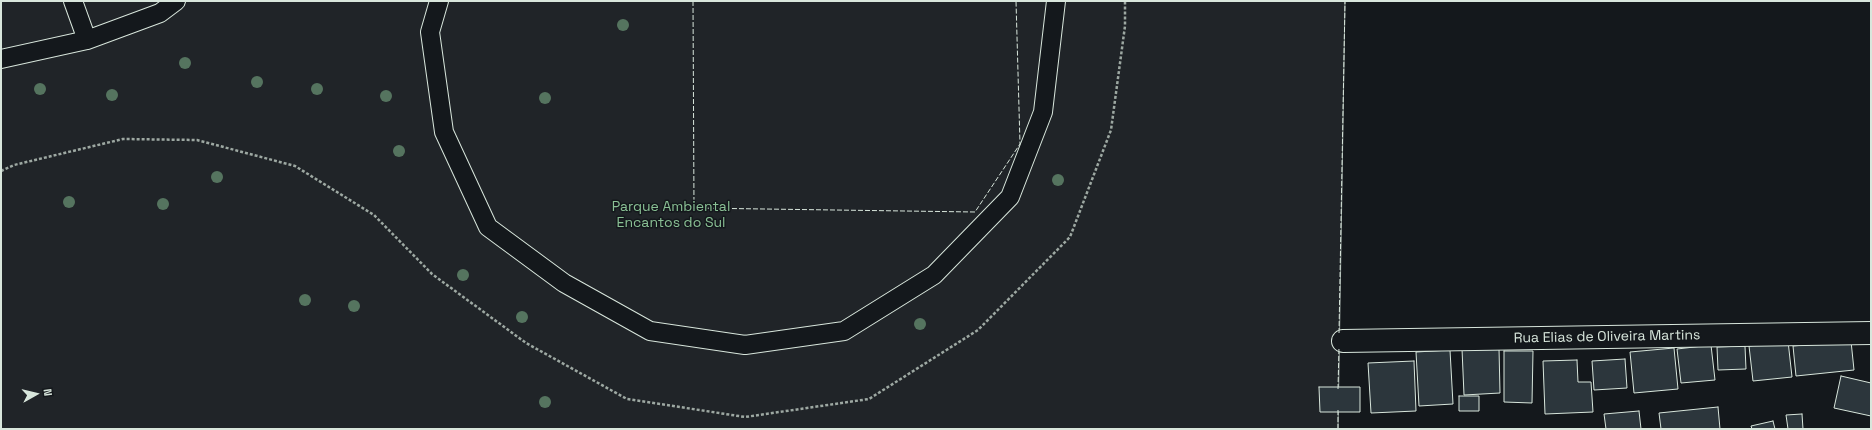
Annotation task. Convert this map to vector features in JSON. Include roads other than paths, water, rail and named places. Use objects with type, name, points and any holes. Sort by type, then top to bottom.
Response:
[{"type":"street","points":[[73,1],[87,40]]},
{"type":"street","points":[[1,59],[87,40],[160,13],[176,1]]},
{"type":"street","points":[[439,1],[430,32],[444,132],[488,227],[564,283],[650,331],[745,345],[844,331],[934,275],[1010,197],[1043,112],[1056,1]]},
{"type":"street","name":"Rua Elias de Oliveira Martins","points":[[1343,341],[1871,333]]},
{"type":"park label","name":"Parque Ambiental Encantos do Sul","points":[[671,216]]}]
